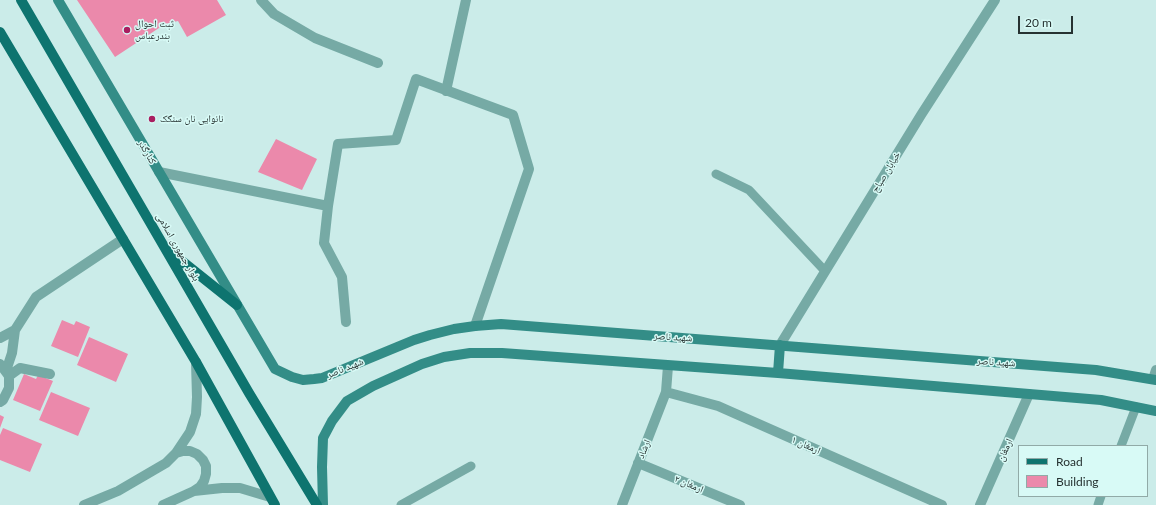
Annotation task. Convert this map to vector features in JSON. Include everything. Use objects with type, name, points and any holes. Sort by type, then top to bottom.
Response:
[{"type":"main road","name":"بلوار جمهوری اسلامی","points":[[21,0],[249,393],[317,505]]},
{"type":"main road","name":"کنارگذر","points":[[58,0],[237,305]]},
{"type":"main road","points":[[0,32],[196,362],[273,501]]},
{"type":"main road","points":[[163,245],[237,305]]},
{"type":"main road","name":"شهید ناصر","points":[[237,305],[274,369],[303,380],[322,378],[425,337],[454,329],[501,324],[1096,370],[1155,376]]},
{"type":"main road","points":[[778,374],[780,345]]},
{"type":"main road","points":[[323,505],[323,438],[332,421],[347,401],[373,386],[422,364],[444,357],[470,353],[502,353],[1101,400],[1156,411]]},
{"type":"street","points":[[261,0],[274,14],[315,38],[378,63]]},
{"type":"street","points":[[446,91],[466,0]]},
{"type":"street","name":"خیابان صباح","points":[[780,345],[917,122],[995,0]]},
{"type":"street","points":[[346,322],[342,277],[324,242],[338,144],[396,140],[416,80],[513,116],[529,169],[475,326]]},
{"type":"street","points":[[159,172],[328,206]]},
{"type":"street","points":[[0,402],[3,400],[9,388],[5,371],[12,353],[15,330],[36,297],[123,239]]},
{"type":"street","points":[[0,338],[15,330]]},
{"type":"street","points":[[84,505],[118,491],[166,463],[176,453],[190,432],[196,414],[196,362]]},
{"type":"street","name":"ارشاد","points":[[622,505],[666,392],[668,366]]},
{"type":"street","points":[[5,371],[20,368],[50,374]]},
{"type":"street","name":"ارمغان ۱","points":[[666,392],[718,406],[942,505]]},
{"type":"street","name":"ارمغان","points":[[980,505],[1029,394]]},
{"type":"street","points":[[163,505],[200,487],[206,474],[206,466],[197,454],[190,451],[176,453]]},
{"type":"street","name":"ارمغان ۲","points":[[638,463],[740,505]]},
{"type":"street","points":[[194,491],[240,488],[273,501]]},
{"type":"lane","points":[[716,174],[749,190],[826,271]]},
{"type":"lane","points":[[1121,445],[1136,407]]},
{"type":"lane","points":[[401,505],[471,466]]},
{"type":"building","name":"ثبت احوال بندرعباس","points":[[77,0],[217,0],[226,15],[187,37],[178,21],[165,24],[115,57]]},
{"type":"building","points":[[276,139],[317,159],[302,190],[258,172]]},
{"type":"building","points":[[62,320],[74,325],[76,321],[90,327],[78,357],[51,346]]},
{"type":"building","points":[[89,337],[128,354],[116,382],[77,365]]},
{"type":"building","points":[[24,374],[36,379],[38,375],[53,381],[40,411],[13,400]]},
{"type":"building","points":[[51,392],[90,408],[78,436],[39,420]]},
{"type":"building","points":[[0,415],[4,417],[0,428]]},
{"type":"building","points":[[3,428],[42,444],[30,472],[0,460],[0,435]]},
{"type":"place","name":"ثبت احوال بندرعباس","points":[[127,30]]},
{"type":"place","name":"نانوایی نان سنگک","points":[[152,119]]}]
